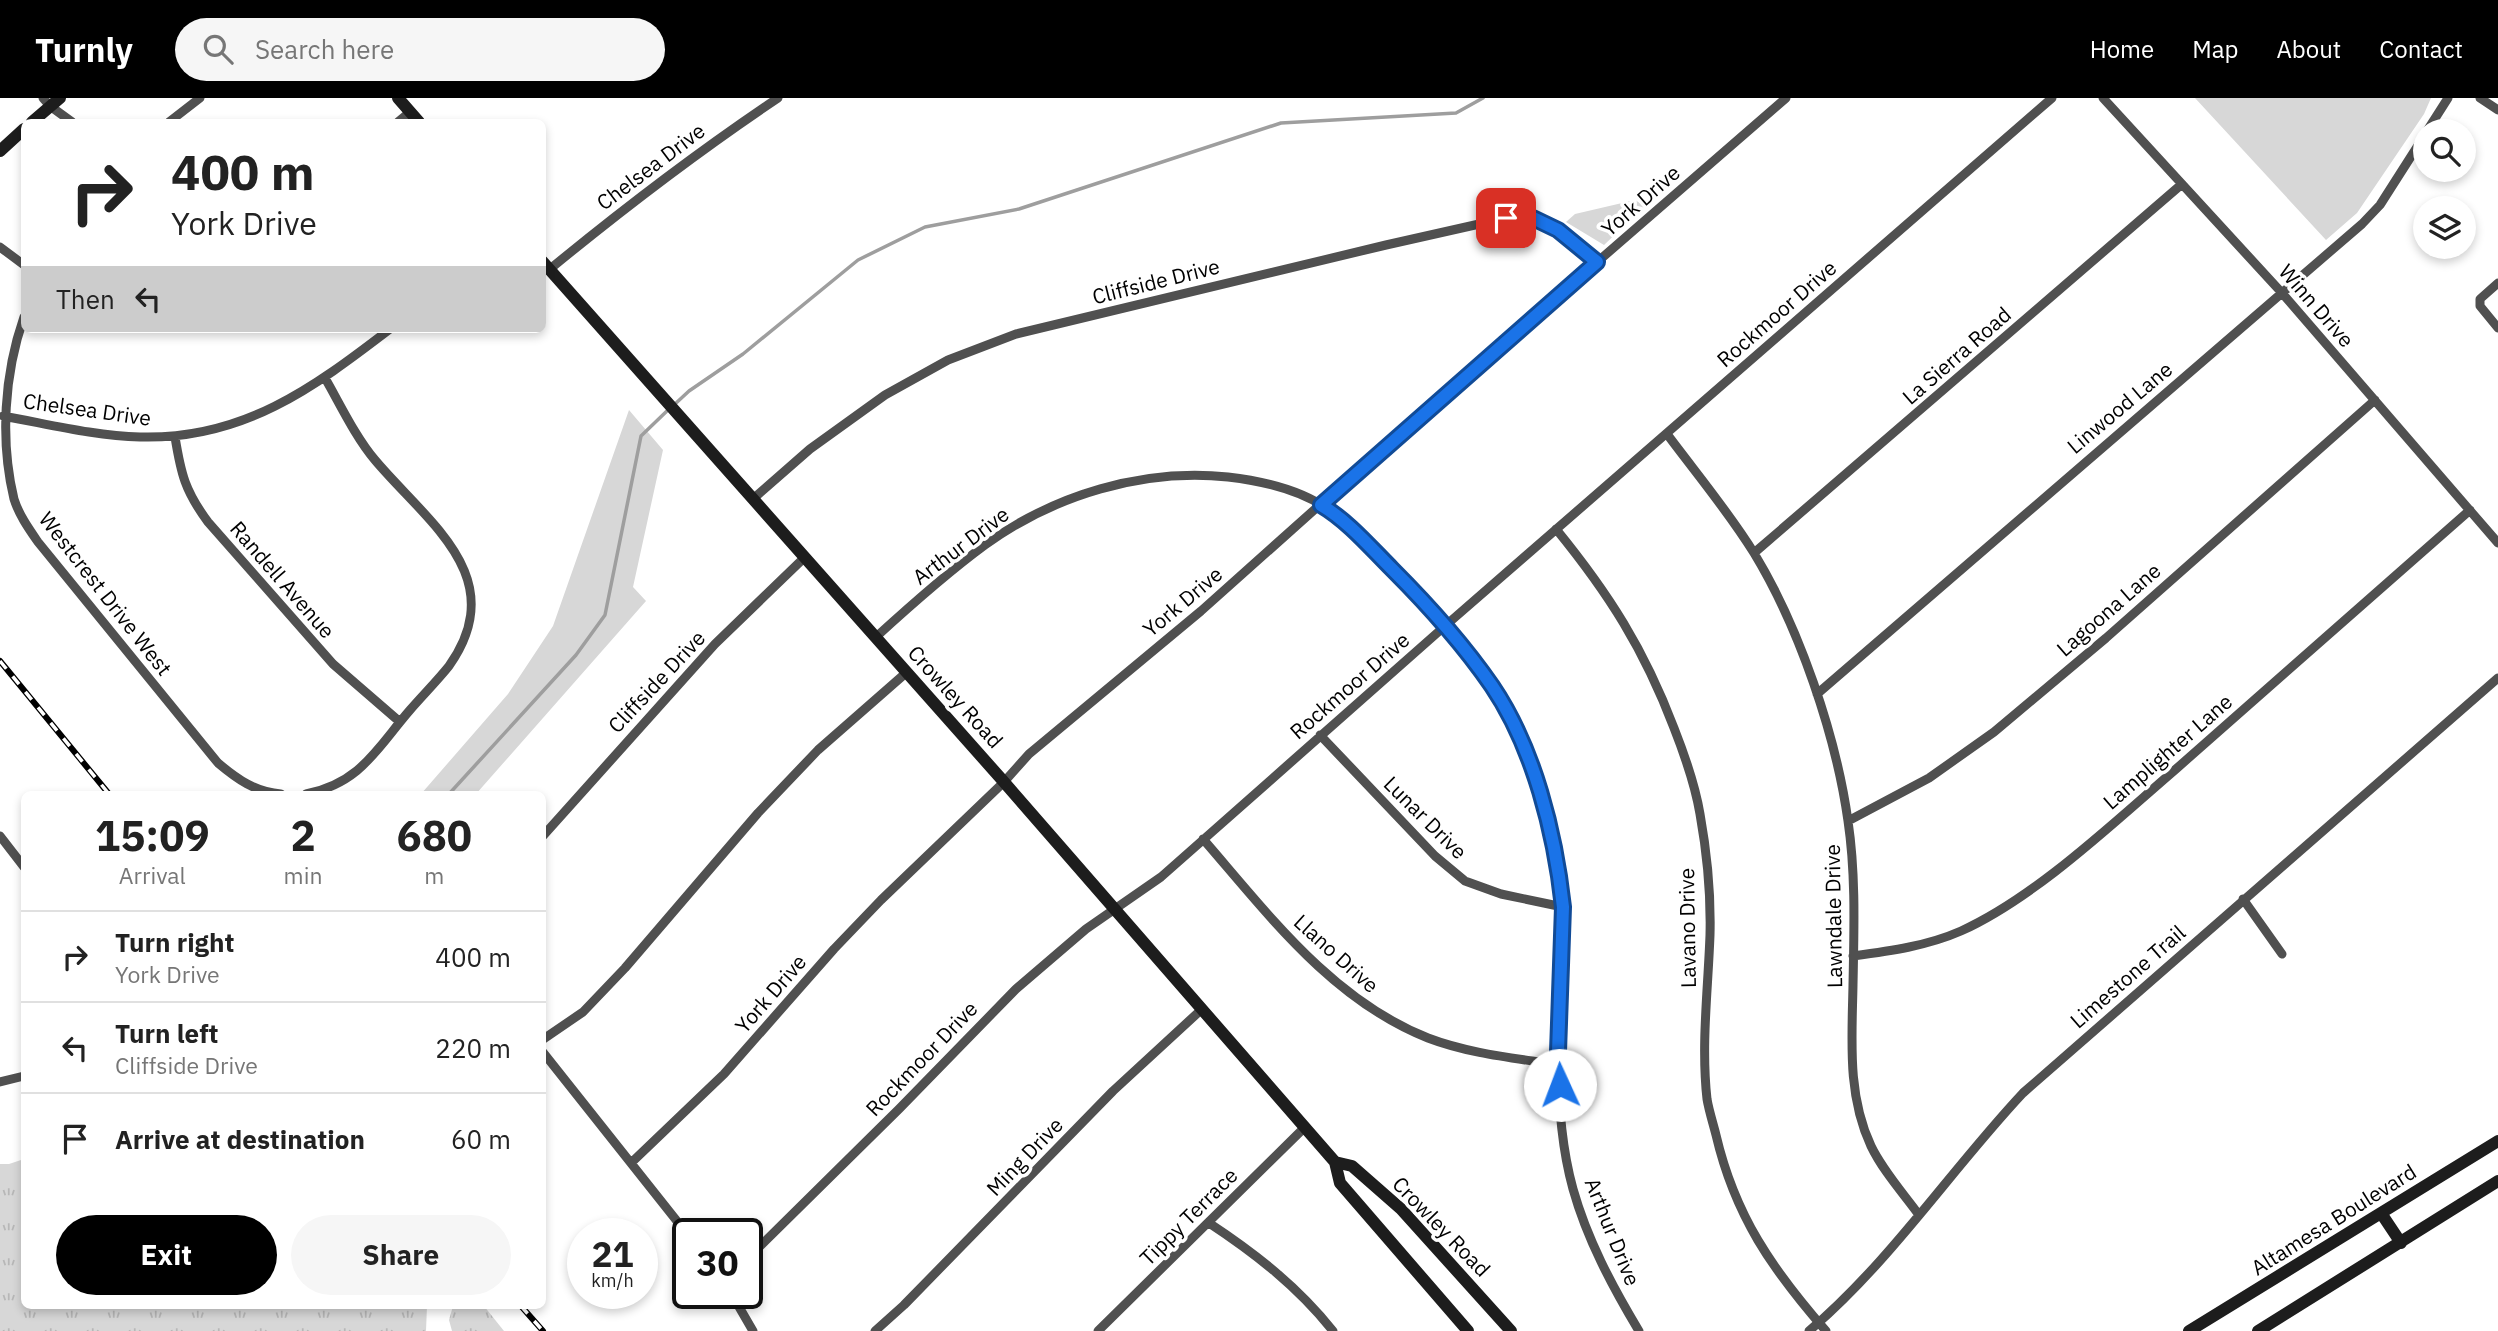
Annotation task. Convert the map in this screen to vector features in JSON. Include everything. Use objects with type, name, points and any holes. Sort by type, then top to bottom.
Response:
[{"type":"main road","points":[[398,98],[416,119]]},
{"type":"main road","points":[[35,119],[51,101]]},
{"type":"main road","points":[[0,151],[21,132]]},
{"type":"main road","name":"Crowley Road","points":[[546,265],[1305,1127],[1335,1162],[1340,1183],[1468,1331]]},
{"type":"main road","name":"Altamesa Boulevard","points":[[2189,1331],[2498,1141]]},
{"type":"main road","name":"Crowley Road","points":[[1335,1162],[1352,1166],[1401,1209],[1511,1331]]},
{"type":"main road","points":[[2258,1331],[2498,1181]]},
{"type":"main road","points":[[2381,1213],[2400,1243]]},
{"type":"street","points":[[173,119],[200,98]]},
{"type":"street","name":"Chelsea Drive","points":[[546,265],[778,98]]},
{"type":"street","name":"York Drive","points":[[631,1163],[724,1074],[834,948],[1004,782],[1029,754],[1190,620],[1786,98]]},
{"type":"street","name":"Rockmoor Drive","points":[[763,1243],[1016,989],[1086,929],[1161,877],[1444,626],[2052,98]]},
{"type":"street","name":"Winn Drive","points":[[2103,98],[2282,293],[2498,542]]},
{"type":"street","name":"Linwood Lane","points":[[2434,119],[2448,98]]},
{"type":"street","points":[[2480,98],[2498,110]]},
{"type":"street","points":[[51,101],[69,119]]},
{"type":"street","points":[[402,119],[410,112]]},
{"type":"street","name":"Linwood Lane","points":[[1817,694],[2362,224],[2380,205],[2413,153]]},
{"type":"street","name":"La Sierra Road","points":[[1754,553],[2182,184]]},
{"type":"street","name":"Cliffside Drive","points":[[753,499],[810,449],[885,395],[948,360],[1016,334],[1506,218],[1533,218],[1558,230],[1597,262]]},
{"type":"street","points":[[0,247],[21,263]]},
{"type":"street","points":[[2498,282],[2480,299],[2480,306],[2498,328]]},
{"type":"street","name":"Westcrest Drive West","points":[[21,328],[4,393],[3,416],[5,461],[12,492],[25,521],[38,542],[218,763],[242,783],[264,791]]},
{"type":"street","name":"Chelsea Drive","points":[[3,416],[116,436],[175,437],[246,420],[297,396],[385,333]]},
{"type":"street","points":[[315,791],[338,783],[370,761],[449,666],[469,622],[472,596],[458,554],[434,522],[373,458],[325,378]]},
{"type":"street","name":"Lagoona Lane","points":[[1848,821],[1929,778],[1994,732],[2106,638],[2375,400]]},
{"type":"street","name":"Lawndale Drive","points":[[1667,434],[1754,553],[1782,607],[1817,694],[1836,757],[1848,821],[1854,887],[1851,1065],[1857,1105],[1871,1146],[1919,1215]]},
{"type":"street","name":"Randell Avenue","points":[[175,437],[181,472],[192,500],[208,522],[333,664],[400,722]]},
{"type":"street","name":"Arthur Drive","points":[[876,637],[941,579],[1004,532],[1050,508],[1097,489],[1165,477],[1217,476],[1256,481],[1289,490],[1321,505],[1352,529],[1419,596],[1444,626],[1493,688],[1521,739],[1549,825],[1563,907],[1559,1065],[1562,1125],[1572,1186],[1602,1264],[1639,1331]]},
{"type":"street","name":"Lamplighter Lane","points":[[1853,956],[1896,950],[1944,938],[2018,899],[2155,786],[2470,510]]},
{"type":"street","name":"Lavano Drive","points":[[1556,529],[1594,577],[1637,643],[1657,682],[1687,762],[1700,817],[1707,881],[1710,932],[1705,1045],[1707,1100],[1722,1161],[1748,1224],[1771,1263],[1826,1331]]},
{"type":"street","name":"Cliffside Drive","points":[[546,832],[715,644],[805,557]]},
{"type":"street","points":[[546,1037],[583,1012],[625,968],[766,804],[818,750],[907,672]]},
{"type":"street","name":"Limestone Trail","points":[[1809,1331],[1873,1269],[2023,1093],[2498,678]]},
{"type":"street","name":"Lunar Drive","points":[[1320,735],[1435,856],[1465,881],[1501,894],[1563,907]]},
{"type":"street","points":[[0,836],[21,862]]},
{"type":"street","name":"Llano Drive","points":[[1203,839],[1310,960],[1354,998],[1399,1025],[1430,1038],[1476,1052],[1559,1065]]},
{"type":"street","points":[[2243,899],[2282,954]]},
{"type":"street","name":"Ming Drive","points":[[874,1331],[904,1305],[1113,1091],[1202,1009]]},
{"type":"street","points":[[546,1056],[675,1218]]},
{"type":"street","points":[[0,1082],[21,1077]]},
{"type":"street","name":"Tippy Terrace","points":[[1098,1331],[1305,1127]]},
{"type":"street","points":[[1209,1223],[1244,1246],[1294,1287],[1326,1329]]},
{"type":"street","points":[[740,1309],[753,1331]]},
{"type":"green space","points":[[2195,98],[2431,98],[2421,119],[2413,119],[2413,130],[2357,213],[2326,240]]},
{"type":"green space","points":[[1635,200],[1645,206],[1604,245],[1566,222],[1575,214]]},
{"type":"green space","points":[[629,410],[663,450],[633,587],[646,601],[479,791],[424,791],[508,694],[553,626]]},
{"type":"green space","points":[[21,1160],[21,1309],[427,1309],[426,1331],[0,1331],[0,1164]]},
{"type":"green space","points":[[452,1309],[486,1309],[504,1331],[452,1331],[449,1320]]},
{"type":"waterway","points":[[675,404],[689,391],[743,354],[858,260],[925,227],[1019,209],[1281,123],[1456,113],[1483,98]]},
{"type":"waterway","points":[[452,791],[576,655],[605,615],[641,436],[669,409]]},
{"type":"railway","points":[[0,661],[107,791]]},
{"type":"railway","points":[[524,1309],[543,1331]]},
{"type":"route","points":[[1506,218],[1530,217],[1558,230],[1597,262],[1321,505],[1352,529],[1419,596],[1464,648],[1493,688],[1521,739],[1549,825],[1563,907],[1558,1052],[1560,1085]]}]
